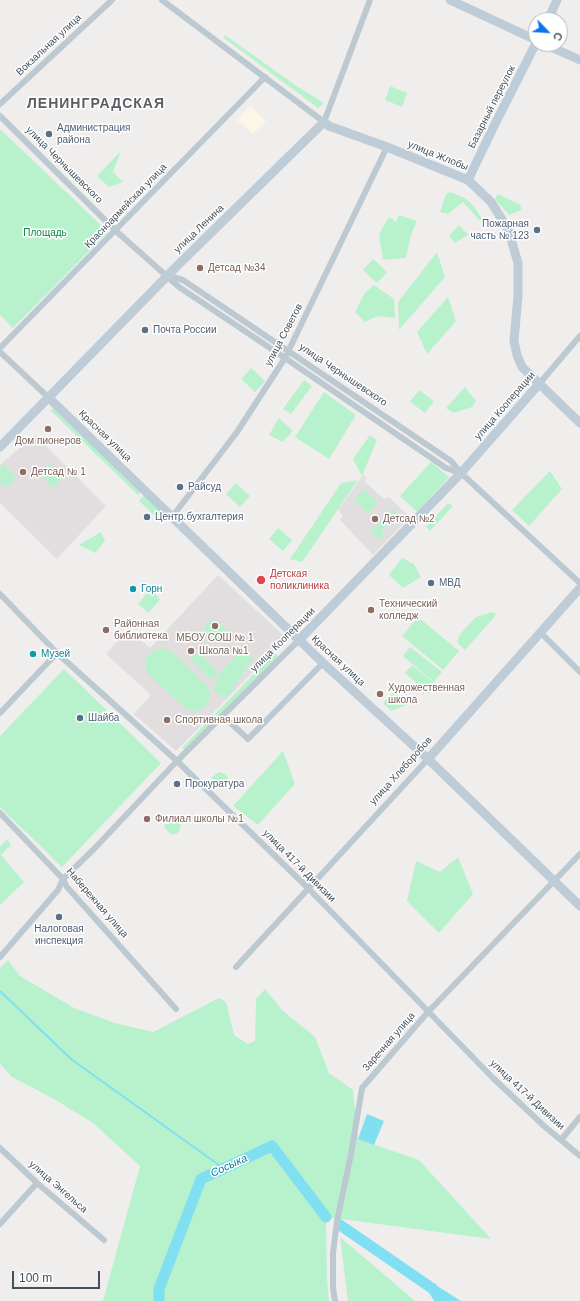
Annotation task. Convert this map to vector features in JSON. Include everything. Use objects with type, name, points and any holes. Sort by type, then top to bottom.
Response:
[{"type":"street","name":"Вокзальная улица","points":[[0,104],[112,0]]},
{"type":"street","name":"улица Жлобы","points":[[162,0],[329,126],[387,147],[468,180],[490,202],[508,228],[518,263],[518,296],[514,341],[522,367],[580,423]]},
{"type":"street","name":"улица Ленина","points":[[0,447],[168,275],[324,122],[370,0]]},
{"type":"street","points":[[450,0],[528,36]]},
{"type":"street","points":[[552,12],[557,0]]},
{"type":"street","name":"Базарный переулок","points":[[468,180],[532,52]]},
{"type":"street","points":[[562,52],[580,60]]},
{"type":"street","name":"Красноармейская улица","points":[[0,348],[266,77]]},
{"type":"street","name":"улица Чернышевского","points":[[0,116],[116,231],[168,275],[179,287],[446,468],[461,473]]},
{"type":"street","name":"улица Советов","points":[[172,517],[237,432],[285,358],[387,147]]},
{"type":"street","name":"улица Чернышевского","points":[[168,275],[183,280],[451,461],[461,473],[580,583]]},
{"type":"street","name":"улица Кооперации","points":[[0,957],[58,890],[63,879],[299,640],[461,473],[580,336]]},
{"type":"street","points":[[0,352],[48,397]]},
{"type":"street","name":"Красная улица","points":[[48,397],[323,663],[428,759],[580,906]]},
{"type":"street","name":"улица Хлеборобов","points":[[236,967],[428,759],[580,588]]},
{"type":"street","name":"улица 417-й Дивизии","points":[[0,594],[57,653],[178,761],[308,888],[493,1078],[544,1126],[580,1156]]},
{"type":"street","points":[[540,632],[580,672]]},
{"type":"street","points":[[0,713],[57,653]]},
{"type":"street","points":[[223,716],[248,739],[323,663]]},
{"type":"street","name":"Набережная улица","points":[[0,813],[63,879],[67,887],[176,1009]]},
{"type":"street","name":"Заречная улица","points":[[335,1301],[333,1288],[334,1247],[337,1221],[351,1154],[362,1088],[428,1012],[580,854]]},
{"type":"street","points":[[561,1140],[580,1117]]},
{"type":"street","name":"улица Энгельса","points":[[0,1148],[37,1183],[104,1240]]},
{"type":"street","points":[[0,1224],[37,1183]]},
{"type":"shaded area","points":[[250,106],[266,121],[253,134],[237,120]]},
{"type":"shaded area","points":[[35,435],[106,506],[57,559],[0,503],[0,465]]},
{"type":"shaded area","points":[[363,475],[366,477],[365,482],[384,499],[388,497],[390,498],[410,517],[373,555],[340,520],[343,516],[338,510]]},
{"type":"shaded area","name":"Школа №1","points":[[218,575],[286,638],[176,751],[134,714],[151,695],[106,654],[128,629],[150,648]]},
{"type":"green space","points":[[225,35],[298,87],[324,103],[318,108],[224,38]]},
{"type":"green space","points":[[390,86],[407,93],[402,107],[385,100]]},
{"type":"green space","name":"Площадь","points":[[0,129],[108,232],[13,328],[0,315]]},
{"type":"green space","points":[[121,151],[113,172],[123,182],[109,187],[97,176]]},
{"type":"green space","points":[[450,192],[469,201],[482,219],[480,221],[463,202],[448,214],[440,212],[446,194]]},
{"type":"green space","points":[[498,194],[520,205],[522,210],[509,215],[495,199]]},
{"type":"green space","points":[[399,215],[417,221],[411,235],[406,258],[383,260],[379,234],[389,217],[396,222]]},
{"type":"green space","points":[[459,225],[469,235],[454,243],[449,235]]},
{"type":"green space","points":[[437,252],[445,277],[399,330],[398,302]]},
{"type":"green space","points":[[373,259],[387,272],[377,283],[363,270]]},
{"type":"green space","points":[[374,285],[394,299],[395,318],[377,316],[365,322],[355,312],[365,293]]},
{"type":"green space","points":[[448,297],[456,321],[427,354],[417,332]]},
{"type":"green space","points":[[251,368],[265,381],[255,392],[241,379]]},
{"type":"green space","points":[[304,380],[312,386],[291,414],[283,409]]},
{"type":"green space","points":[[465,387],[476,401],[472,407],[454,413],[446,408]]},
{"type":"green space","points":[[419,390],[434,401],[425,413],[410,402]]},
{"type":"green space","points":[[324,392],[356,415],[329,459],[295,437]]},
{"type":"green space","points":[[56,408],[141,491],[138,495],[50,410]]},
{"type":"green space","points":[[279,418],[293,431],[283,442],[269,435]]},
{"type":"green space","points":[[370,435],[377,440],[362,476],[353,459]]},
{"type":"green space","points":[[431,462],[449,477],[417,512],[400,496]]},
{"type":"green space","points":[[4,464],[16,478],[5,488],[0,482],[0,467]]},
{"type":"green space","points":[[50,464],[64,476],[54,488],[40,475]]},
{"type":"green space","points":[[550,471],[562,489],[529,526],[512,510]]},
{"type":"green space","points":[[358,480],[302,562],[290,559],[341,483]]},
{"type":"green space","points":[[236,483],[250,496],[240,507],[226,494]]},
{"type":"green space","points":[[364,489],[378,502],[368,513],[354,500]]},
{"type":"green space","points":[[145,494],[164,512],[158,519],[139,501]]},
{"type":"green space","points":[[448,503],[453,506],[430,531],[426,527]]},
{"type":"green space","points":[[394,508],[397,515],[381,531],[384,538],[380,539],[370,533]]},
{"type":"green space","points":[[278,528],[292,540],[283,551],[269,539]]},
{"type":"green space","points":[[101,532],[105,541],[95,553],[79,545]]},
{"type":"green space","points":[[402,558],[414,564],[421,577],[403,588],[389,575]]},
{"type":"green space","points":[[151,588],[160,600],[148,613],[138,604]]},
{"type":"green space","points":[[493,612],[496,615],[465,650],[457,642],[460,634],[476,617]]},
{"type":"green space","points":[[418,617],[459,651],[443,670],[402,636]]},
{"type":"green space","points":[[213,618],[227,630],[217,641],[203,629]]},
{"type":"green space","points":[[410,647],[442,672],[434,682],[403,656]]},
{"type":"green space","points":[[162,648],[172,652],[207,686],[210,697],[209,702],[202,709],[192,711],[186,709],[148,674],[145,665],[147,657],[153,651]]},
{"type":"green space","points":[[244,648],[253,659],[226,699],[213,690],[219,674]]},
{"type":"green space","points":[[198,652],[218,672],[210,679],[190,659]]},
{"type":"green space","points":[[275,652],[278,657],[186,750],[182,748]]},
{"type":"green space","points":[[412,665],[437,685],[429,694],[405,673]]},
{"type":"green space","points":[[64,669],[161,763],[62,867],[0,807],[0,736]]},
{"type":"green space","points":[[394,691],[409,704],[391,711],[383,703]]},
{"type":"green space","points":[[283,751],[295,784],[258,825],[233,806]]},
{"type":"green space","points":[[219,772],[225,774],[230,780],[219,789],[211,778]]},
{"type":"green space","points":[[173,815],[181,825],[178,833],[171,835],[164,826]]},
{"type":"green space","points":[[7,839],[11,845],[1,855],[24,882],[0,905],[0,846]]},
{"type":"green space","points":[[458,857],[473,894],[439,933],[407,901],[416,861],[440,872]]},
{"type":"green space","points":[[8,960],[20,976],[74,1008],[115,1023],[153,1032],[219,998],[226,1002],[234,1035],[248,1044],[255,1041],[256,999],[265,989],[282,1010],[315,1037],[329,1073],[353,1090],[358,1139],[419,1160],[491,1239],[326,1217],[327,1279],[329,1301],[103,1301],[140,1166],[93,1123],[54,1099],[12,1077],[0,1064],[0,968]]},
{"type":"green space","points":[[340,1237],[415,1301],[348,1301]]},
{"type":"water","points":[[367,1114],[384,1121],[374,1145],[358,1139]]},
{"type":"water","points":[[437,1286],[461,1301],[438,1301]]},
{"type":"waterway","points":[[0,991],[71,1059],[223,1168]]},
{"type":"waterway","name":"Сосыка","points":[[159,1301],[159,1289],[201,1179],[272,1146],[326,1217]]},
{"type":"waterway","name":"Сосыка","points":[[340,1225],[433,1289],[441,1301]]},
{"type":"place","name":"Администрация района","points":[[49,134]]},
{"type":"place","name":"Пожарная часть № 123","points":[[537,230]]},
{"type":"place","name":"Детсад №34","points":[[200,268]]},
{"type":"place","name":"Почта России","points":[[145,330]]},
{"type":"place","name":"Дом пионеров","points":[[48,429]]},
{"type":"place","name":"Детсад № 1","points":[[23,472]]},
{"type":"place","name":"Райсуд","points":[[180,487]]},
{"type":"place","name":"Центр.бухгалтерия","points":[[147,517]]},
{"type":"place","name":"Детсад №2","points":[[375,519]]},
{"type":"place","name":"Детская поликлиника","points":[[261,580]]},
{"type":"place","name":"МВД","points":[[431,583]]},
{"type":"place","name":"Горн","points":[[133,589]]},
{"type":"place","name":"Технический колледж","points":[[371,610]]},
{"type":"place","name":"МБОУ СОШ № 1","points":[[215,626]]},
{"type":"place","name":"Районная библиотека","points":[[106,630]]},
{"type":"place","name":"Школа №1","points":[[191,651]]},
{"type":"place","name":"Музей","points":[[33,654]]},
{"type":"place","name":"Художественная школа","points":[[380,694]]},
{"type":"place","name":"Шайба","points":[[80,718]]},
{"type":"place","name":"Спортивная школа","points":[[167,720]]},
{"type":"place","name":"Прокуратура","points":[[177,784]]},
{"type":"place","name":"Филиал школы №1","points":[[147,819]]},
{"type":"place","name":"Налоговая инспекция","points":[[59,917]]},
{"type":"district","name":"ЛЕНИНГРАДСКАЯ","points":[[96,104]]}]
